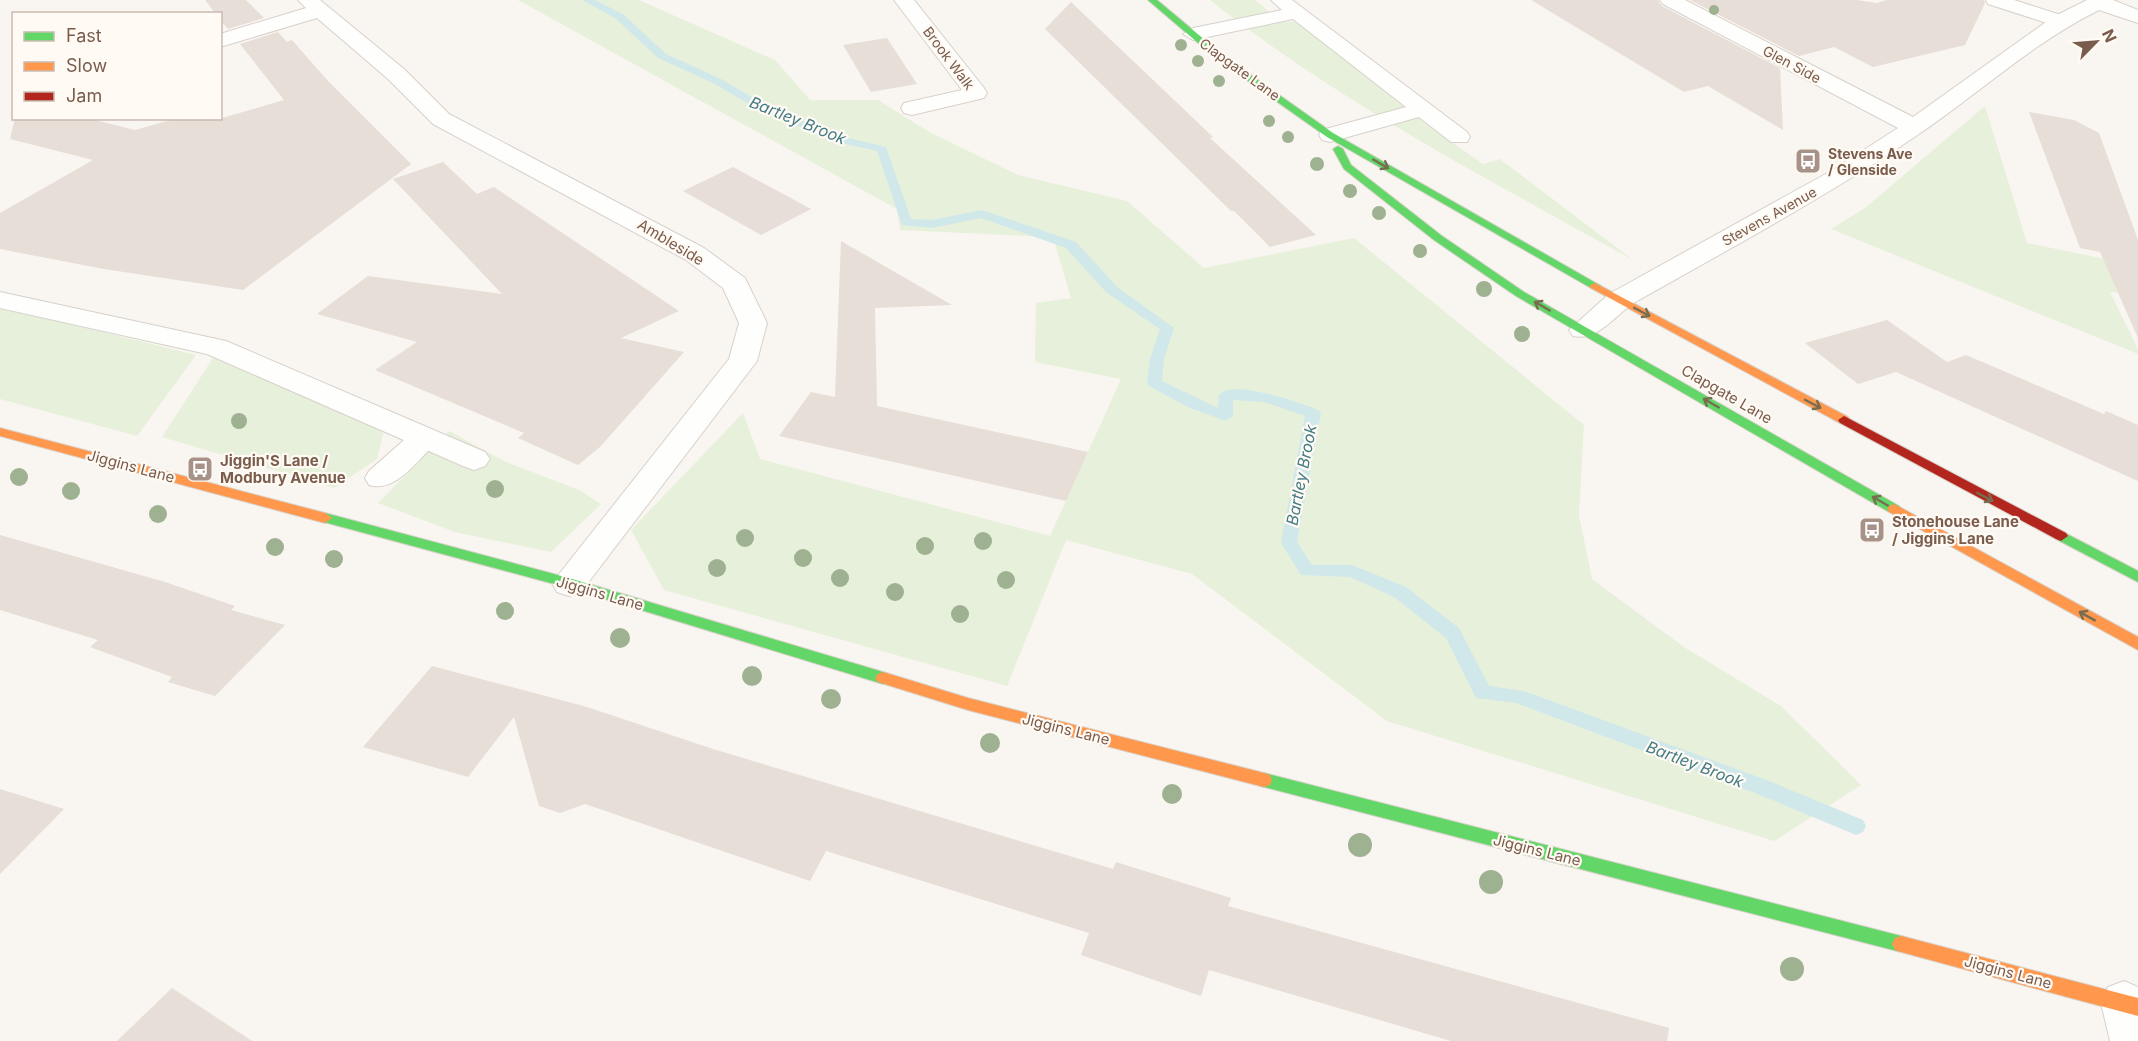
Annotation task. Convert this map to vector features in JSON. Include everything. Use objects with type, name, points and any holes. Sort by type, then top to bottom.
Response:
[{"type":"street","name":"Brook Walk","points":[[904,0],[976,93],[912,108]]},
{"type":"street","name":"Clapgate Lane","points":[[1152,0],[1221,57],[1330,135],[1619,300],[2138,577]]},
{"type":"street","name":"Glen Side","points":[[1670,0],[1914,127]]},
{"type":"street","name":"Stevens Avenue","points":[[1583,330],[1619,300],[1840,176],[1914,127],[2060,21],[2099,1]]},
{"type":"street","points":[[2099,1],[2138,17]]},
{"type":"street","points":[[222,40],[313,6]]},
{"type":"street","name":"Ambleside","points":[[313,6],[396,74],[441,119],[695,254],[735,284],[753,323],[743,361],[569,583]]},
{"type":"street","name":"Clapgate Lane","points":[[1330,135],[1347,167],[1438,238],[1520,294],[1925,527],[2138,644]]},
{"type":"street","points":[[0,300],[216,347],[343,401],[423,439],[474,459]]},
{"type":"street","name":"Jiggins Lane","points":[[0,432],[569,583],[968,704],[2132,1017]]},
{"type":"lane","points":[[1995,0],[2060,21]]},
{"type":"lane","points":[[1193,34],[1288,6],[1459,137]]},
{"type":"lane","points":[[1330,135],[1423,109]]},
{"type":"lane","points":[[380,478],[423,439]]},
{"type":"green space","points":[[518,0],[639,0],[775,60],[810,100],[878,100],[931,133],[1018,175],[1127,201],[1204,268],[1354,238],[1584,425],[1579,515],[1592,579],[1684,647],[1781,706],[1861,785],[1774,841],[1387,721],[1192,574],[1066,540],[1007,686],[664,590],[631,530],[743,413],[760,459],[1050,536],[1121,379],[1035,362],[1036,303],[1071,298],[1053,237],[900,230],[897,209]]},
{"type":"green space","points":[[1210,0],[1255,0],[1280,21],[1297,22],[1426,124],[1483,164],[1500,159],[1633,260],[1363,106],[1311,73]]},
{"type":"green space","points":[[1985,106],[2027,243],[2105,259],[2138,295],[2110,292],[2138,349],[2138,354],[1831,229],[1865,208]]},
{"type":"green space","points":[[0,307],[196,355],[137,436],[0,399]]},
{"type":"green space","points":[[213,358],[384,430],[377,459],[334,488],[162,437]]},
{"type":"green space","points":[[449,431],[506,462],[579,490],[601,504],[551,552],[455,532],[378,503]]},
{"type":"building","points":[[205,0],[246,0],[264,18],[228,29],[222,22],[222,12],[214,12]]},
{"type":"building","points":[[1531,0],[1658,0],[1662,6],[1780,68],[1783,130],[1708,86],[1684,92]]},
{"type":"building","points":[[1690,0],[1857,0],[1876,3],[1887,0],[1984,0],[1985,3],[1965,45],[1873,67],[1834,47],[1799,56]]},
{"type":"building","points":[[1071,2],[1213,137],[1210,138],[1316,235],[1270,247],[1234,211],[1231,211],[1045,29]]},
{"type":"building","points":[[278,32],[287,42],[292,40],[328,81],[411,164],[243,290],[104,269],[0,249],[0,213],[93,160],[10,139],[15,120],[95,120],[135,130],[171,120],[222,120],[222,118],[284,100],[240,44]]},
{"type":"building","points":[[887,38],[917,84],[871,92],[843,45]]},
{"type":"building","points":[[2029,112],[2074,120],[2099,133],[2138,240],[2138,338],[2100,252],[2080,248]]},
{"type":"building","points":[[443,162],[477,194],[494,187],[679,311],[621,338],[684,352],[600,447],[578,465],[518,438],[524,433],[375,370],[417,342],[317,314],[368,276],[502,294],[393,179]]},
{"type":"building","points":[[733,167],[811,209],[761,235],[683,191]]},
{"type":"building","points":[[841,241],[952,305],[875,308],[877,406],[1088,452],[1066,501],[779,436],[811,392],[835,397]]},
{"type":"building","points":[[1887,320],[1947,362],[1966,355],[2104,414],[2106,411],[2138,425],[2138,481],[1896,372],[1858,384],[1805,343]]},
{"type":"building","points":[[0,535],[165,582],[235,606],[231,610],[285,625],[215,696],[168,682],[172,677],[90,647],[98,640],[0,610]]},
{"type":"building","points":[[432,666],[587,707],[713,749],[1113,869],[1116,862],[1231,898],[1228,906],[1669,1028],[1667,1041],[1451,1041],[1209,970],[1201,996],[1081,955],[1089,933],[826,851],[810,881],[585,804],[560,813],[539,806],[514,717],[468,777],[363,747]]},
{"type":"building","points":[[0,789],[64,809],[0,874]]},
{"type":"building","points":[[172,988],[252,1041],[117,1041]]},
{"type":"waterway","name":"Bartley Brook","points":[[587,0],[619,16],[662,56],[717,81],[763,108],[841,140],[882,149],[906,222],[932,224],[982,214],[1071,245],[1112,290],[1167,328],[1157,359],[1154,383],[1193,404],[1225,416],[1226,395],[1265,397],[1313,413],[1289,542],[1307,571],[1352,571],[1400,592],[1453,633],[1483,693],[1517,696],[1762,787],[1856,826]]},
{"type":"traffic: fast","points":[[1152,0],[1221,58],[1330,135],[1595,286]]},
{"type":"traffic: fast","points":[[1338,149],[1347,167],[1438,238],[1520,294],[1894,509]]},
{"type":"traffic: fast","points":[[325,518],[569,583],[883,678]]},
{"type":"traffic: fast","points":[[2061,536],[2138,577]]},
{"type":"traffic: fast","points":[[1264,780],[1901,944]]},
{"type":"traffic: slow","points":[[1595,286],[1844,420]]},
{"type":"traffic: slow","points":[[0,432],[325,518]]},
{"type":"traffic: slow","points":[[1894,509],[2138,644]]},
{"type":"traffic: slow","points":[[883,678],[968,704],[1264,780]]},
{"type":"traffic: slow","points":[[1901,944],[2138,1007]]},
{"type":"traffic: jam","points":[[1844,420],[2061,536]]},
{"type":"place","name":"Stevens Ave / Glenside","points":[[1808,161]]},
{"type":"place","name":"Jiggin'S Lane / Modbury Avenue","points":[[200,469]]},
{"type":"place","name":"Stonehouse Lane / Jiggins Lane","points":[[1872,530]]}]
